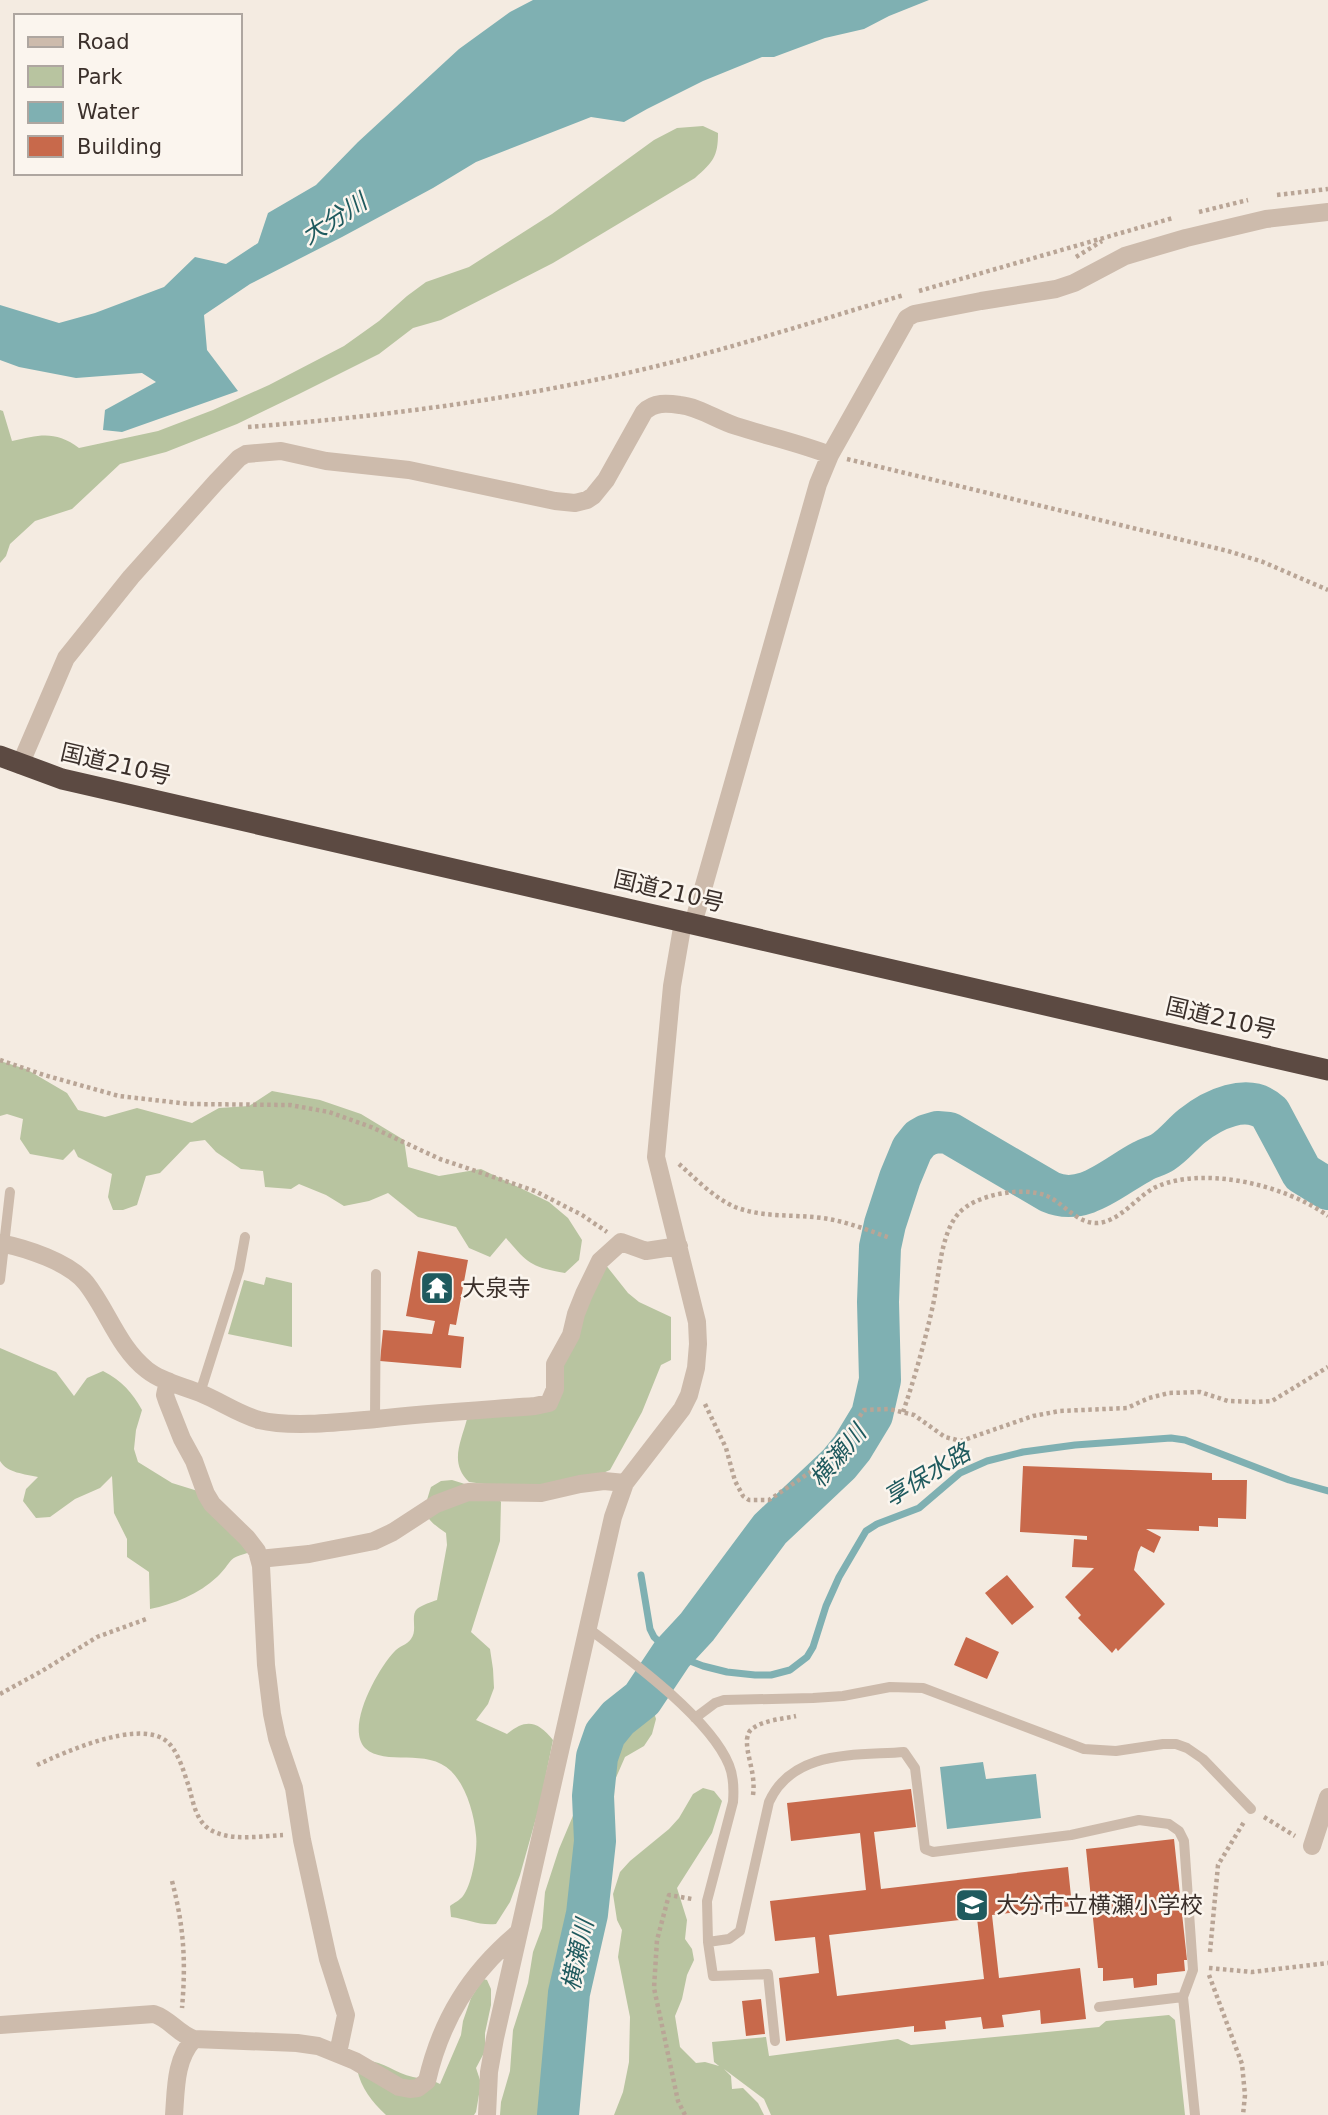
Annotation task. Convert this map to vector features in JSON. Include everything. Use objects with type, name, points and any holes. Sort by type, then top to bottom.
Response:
[{"type":"highway","name":"国道210号","points":[[0,756],[62,779],[1328,1070]]},
{"type":"street","points":[[487,2115],[491,2057],[613,1517],[625,1483],[689,1395],[696,1368],[698,1344],[693,1304],[658,1171],[656,1143],[671,986],[818,484],[830,455],[903,324],[914,314],[1056,289],[1074,283],[1125,256],[1186,238],[1266,219],[1328,212]]},
{"type":"street","points":[[20,765],[66,658],[131,577],[216,482],[246,454],[286,451],[326,461],[409,470],[575,503],[587,500],[606,480],[644,412],[650,406],[658,404],[683,405],[738,426],[830,455]]},
{"type":"street","points":[[2,1244],[32,1252],[77,1273],[87,1284],[126,1348],[149,1372],[234,1410],[272,1422],[375,1419],[549,1403],[555,1389],[555,1364],[571,1335],[576,1314],[600,1261],[621,1242],[646,1251],[679,1246]]},
{"type":"street","points":[[168,1381],[167,1401],[206,1494],[212,1504],[257,1551],[261,1566],[268,1692],[278,1738],[294,1788],[301,1835],[328,1959],[346,2015],[338,2053]]},
{"type":"street","points":[[259,1559],[309,1554],[374,1541],[436,1504],[468,1492],[541,1493],[604,1481],[625,1483]]},
{"type":"street","points":[[1312,1846],[1328,1797]]},
{"type":"street","points":[[0,2025],[148,2014],[166,2018],[186,2034],[318,2046],[355,2061],[399,2087],[418,2088],[427,2081],[434,2050],[464,1992],[486,1963],[518,1933]]},
{"type":"street","points":[[174,2115],[179,2068],[186,2049],[186,2034]]},
{"type":"lane","points":[[0,1280],[10,1192]]},
{"type":"lane","points":[[201,1393],[239,1270],[245,1237]]},
{"type":"lane","points":[[375,1419],[376,1274]]},
{"type":"lane","points":[[589,1628],[695,1718],[719,1746],[729,1766],[734,1790],[733,1802],[707,1901],[708,1942],[713,1976],[768,1974],[775,2040]]},
{"type":"lane","points":[[695,1718],[715,1703],[724,1700],[813,1698],[843,1696],[890,1687],[923,1688],[1084,1749],[1116,1751],[1163,1744],[1176,1744],[1187,1748],[1203,1759],[1251,1809]]},
{"type":"lane","points":[[708,1942],[729,1939],[740,1931],[769,1802],[782,1781],[803,1765],[818,1759],[904,1752],[915,1768],[925,1849],[933,1852],[1071,1835],[1139,1820],[1169,1824],[1179,1831],[1184,1841],[1193,1970],[1183,1997],[1195,2115]]},
{"type":"lane","points":[[1099,2007],[1183,1997]]},
{"type":"path","points":[[1272,196],[1328,189]]},
{"type":"path","points":[[1197,212],[1260,198]]},
{"type":"path","points":[[918,291],[1184,216]]},
{"type":"path","points":[[248,427],[400,414],[568,386],[696,356],[904,295]]},
{"type":"path","points":[[830,455],[1228,551],[1263,562],[1328,590]]},
{"type":"path","points":[[0,1060],[119,1096],[189,1104],[290,1105],[330,1112],[371,1127],[440,1159],[536,1191],[582,1215],[621,1242]]},
{"type":"path","points":[[656,1143],[715,1195],[733,1206],[774,1216],[821,1218],[890,1238]]},
{"type":"path","points":[[903,1412],[933,1305],[950,1226],[961,1210],[986,1196],[1040,1194],[1085,1221],[1097,1223],[1109,1220],[1156,1187],[1186,1180],[1215,1178],[1258,1184],[1281,1191],[1328,1216]]},
{"type":"path","points":[[689,1395],[705,1404],[712,1415],[739,1489],[749,1500],[758,1501],[777,1496],[815,1469],[842,1443],[864,1410],[889,1409],[903,1412],[919,1418],[945,1437],[961,1441],[1033,1416],[1060,1411],[1127,1408],[1160,1394],[1200,1392],[1228,1401],[1272,1401],[1328,1367]]},
{"type":"path","points":[[0,1694],[97,1637],[149,1618]]},
{"type":"path","points":[[37,1765],[78,1747],[111,1738],[137,1733],[158,1737],[169,1744],[178,1759],[200,1819],[209,1829],[235,1836],[301,1835]]},
{"type":"path","points":[[1243,2115],[1245,2095],[1242,2064],[1211,1985],[1209,1968],[1218,1865],[1251,1809],[1312,1846]]},
{"type":"path","points":[[172,1881],[179,1907],[184,1946],[186,2034]]},
{"type":"path","points":[[685,2115],[678,2101],[654,1988],[657,1940],[669,1895],[707,1901]]},
{"type":"path","points":[[1209,1968],[1252,1972],[1328,1963]]},
{"type":"green space","points":[[703,126],[718,133],[717,148],[710,163],[695,178],[553,263],[441,320],[413,328],[379,354],[299,394],[237,424],[166,452],[120,464],[72,509],[35,521],[10,544],[0,563],[0,410],[3,411],[12,441],[54,436],[79,448],[158,431],[213,410],[269,385],[344,346],[426,282],[469,267],[552,214],[654,140],[677,128]]},
{"type":"green space","points":[[0,1061],[26,1069],[67,1093],[78,1110],[105,1117],[137,1108],[192,1123],[219,1108],[249,1106],[272,1091],[320,1100],[361,1114],[404,1140],[408,1167],[439,1176],[481,1169],[549,1202],[568,1218],[582,1240],[579,1260],[565,1273],[545,1269],[525,1259],[506,1238],[490,1257],[469,1248],[456,1227],[418,1217],[388,1193],[369,1201],[344,1206],[299,1184],[291,1189],[265,1187],[263,1171],[241,1169],[216,1152],[205,1140],[190,1142],[160,1173],[146,1176],[137,1205],[113,1210],[108,1197],[112,1174],[78,1157],[74,1149],[63,1160],[30,1154],[20,1139],[23,1119],[7,1114],[0,1116]]},
{"type":"green space","points":[[605,1264],[628,1293],[639,1302],[671,1317],[671,1360],[661,1365],[642,1412],[610,1470],[537,1485],[505,1486],[469,1482],[459,1467],[458,1460],[467,1419],[546,1409],[557,1373]]},
{"type":"green space","points":[[266,1277],[292,1283],[292,1347],[228,1334],[244,1280],[264,1285]]},
{"type":"green space","points":[[0,1348],[56,1372],[74,1396],[87,1378],[103,1371],[121,1383],[142,1410],[134,1449],[138,1462],[172,1483],[201,1492],[252,1552],[234,1558],[217,1577],[194,1593],[150,1609],[149,1572],[127,1557],[127,1539],[114,1513],[112,1476],[100,1488],[75,1499],[50,1517],[36,1518],[23,1501],[26,1489],[38,1477],[12,1471],[0,1461]]},
{"type":"green space","points":[[452,1480],[494,1493],[501,1502],[500,1541],[471,1632],[490,1649],[493,1669],[494,1688],[488,1704],[476,1720],[507,1734],[520,1726],[532,1724],[553,1740],[540,1804],[520,1875],[510,1902],[496,1924],[451,1917],[450,1906],[463,1896],[469,1884],[474,1867],[476,1841],[471,1809],[456,1777],[441,1764],[430,1760],[373,1753],[365,1748],[360,1739],[361,1713],[380,1671],[394,1652],[411,1639],[417,1609],[437,1600],[447,1545],[446,1533],[429,1519],[426,1503],[431,1487],[441,1481]]},
{"type":"green space","points":[[644,1705],[653,1709],[656,1719],[652,1734],[644,1746],[625,1757],[601,1812],[601,1833],[591,1890],[568,1973],[563,2002],[563,2050],[552,2115],[500,2115],[510,2071],[513,2030],[542,1928],[545,1892],[559,1849],[591,1773],[605,1757],[627,1720]]},
{"type":"green space","points":[[703,1788],[714,1791],[722,1801],[712,1833],[677,1888],[687,1920],[685,1939],[692,1949],[694,1960],[675,2016],[680,2047],[696,2063],[705,2062],[719,2066],[714,2062],[712,2042],[766,2037],[769,2056],[898,2039],[911,2045],[1099,2027],[1106,2021],[1169,2015],[1175,2020],[1185,2115],[771,2115],[764,2099],[724,2069],[731,2076],[732,2089],[743,2088],[758,2103],[764,2115],[614,2115],[623,2092],[629,2062],[630,2017],[618,1957],[622,1930],[617,1920],[613,1894],[620,1872],[669,1829],[693,1794]]},
{"type":"green space","points":[[483,1979],[487,1980],[491,1989],[491,2005],[485,2033],[485,2051],[476,2068],[481,2083],[474,2115],[386,2115],[368,2094],[357,2069],[365,2060],[372,2061],[440,2084],[461,2035],[471,1998]]},
{"type":"water","name":"大分川","points":[[533,0],[929,0],[864,29],[825,38],[774,57],[762,57],[703,81],[624,122],[591,117],[476,162],[433,188],[250,284],[204,315],[207,350],[238,391],[122,432],[103,430],[105,410],[156,382],[142,373],[76,378],[19,367],[0,360],[0,305],[59,323],[95,313],[164,287],[195,257],[226,264],[258,243],[268,213],[316,185],[358,142],[459,49],[510,12]]},
{"type":"water","points":[[983,1762],[986,1779],[1036,1774],[1041,1818],[947,1829],[940,1767]]},
{"type":"building","name":"大泉寺","points":[[418,1251],[468,1260],[456,1325],[450,1324],[448,1335],[464,1337],[461,1368],[380,1361],[383,1330],[432,1334],[435,1321],[406,1316]]},
{"type":"building","points":[[1023,1466],[1212,1473],[1212,1480],[1247,1480],[1246,1519],[1218,1518],[1218,1527],[1199,1526],[1199,1531],[1146,1529],[1161,1537],[1154,1553],[1141,1546],[1134,1570],[1165,1604],[1118,1651],[1116,1648],[1112,1653],[1078,1618],[1081,1615],[1065,1597],[1094,1568],[1072,1567],[1074,1539],[1087,1540],[1087,1536],[1020,1532]]},
{"type":"building","points":[[1007,1575],[1034,1607],[1012,1625],[985,1593]]},
{"type":"building","points":[[966,1637],[999,1652],[987,1679],[954,1665]]},
{"type":"building","points":[[911,1789],[916,1827],[874,1832],[881,1889],[1068,1867],[1072,1906],[992,1915],[999,1978],[1080,1968],[1086,2019],[1041,2024],[1040,2010],[1002,2015],[1004,2027],[983,2029],[981,2017],[945,2021],[946,2029],[914,2032],[914,2026],[786,2041],[779,1978],[819,1973],[815,1937],[775,1941],[770,1901],[866,1890],[860,1833],[791,1841],[787,1803]],"holes":[[[977,1918],[984,1979],[837,1996],[829,1935]]]},
{"type":"building","points":[[1174,1839],[1187,1960],[1184,1960],[1185,1971],[1157,1974],[1157,1985],[1134,1988],[1133,1978],[1103,1981],[1103,1968],[1098,1968],[1086,1849]]},
{"type":"building","points":[[761,1999],[765,2034],[746,2036],[742,2001]]},
{"type":"waterway","name":"横瀬川","points":[[558,2115],[569,1993],[587,1914],[595,1841],[593,1796],[597,1757],[605,1734],[618,1718],[642,1699],[672,1654],[697,1627],[770,1529],[839,1464],[872,1415],[880,1380],[880,1247],[900,1178],[912,1149],[920,1139],[937,1132],[949,1133],[1050,1192],[1075,1196],[1098,1188],[1163,1152],[1210,1114],[1230,1106],[1251,1104],[1270,1113],[1302,1173],[1328,1189]]},
{"type":"waterway","name":"享保水路","points":[[641,1575],[650,1629],[654,1637],[672,1654],[727,1672],[771,1675],[790,1670],[807,1657],[839,1577],[866,1531],[919,1508],[960,1473],[987,1461],[1023,1452],[1075,1445],[1171,1438],[1185,1440],[1289,1480],[1328,1491]]},
{"type":"place","name":"大泉寺","points":[[437,1288]]},
{"type":"place","name":"大分市立横瀬小学校","points":[[972,1905]]}]
